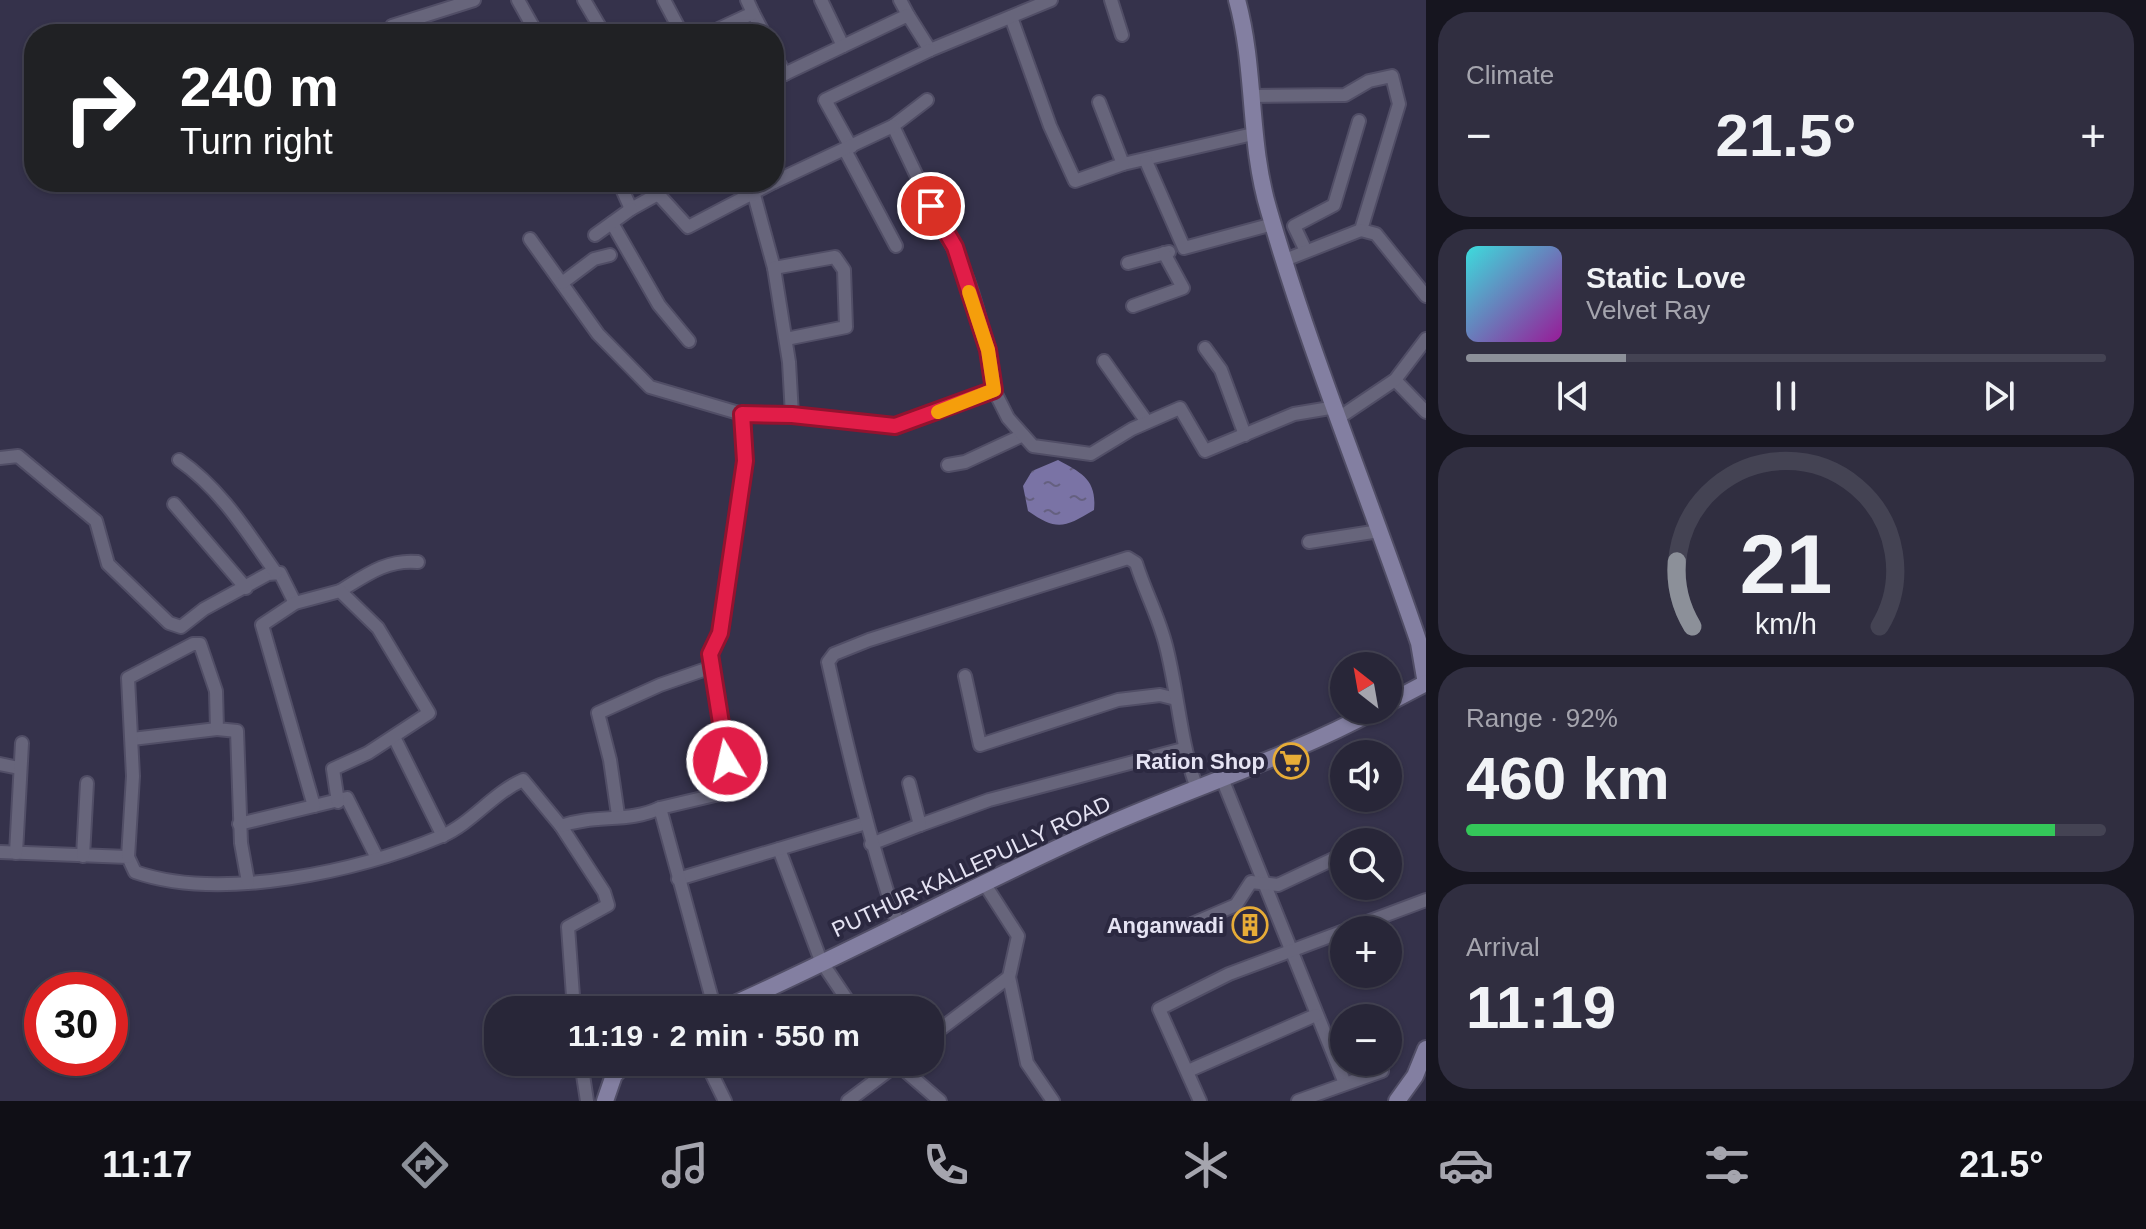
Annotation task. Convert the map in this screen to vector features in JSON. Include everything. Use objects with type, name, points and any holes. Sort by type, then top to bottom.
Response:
[{"type":"main road","points":[[1237,0],[1251,96],[1253,134],[1273,224],[1305,327],[1419,643],[1426,684],[1402,696]]},
{"type":"main road","name":"PUTHUR-KALLEPULLY ROAD","points":[[747,996],[1196,786],[1286,752],[1346,724]]},
{"type":"main road","points":[[1397,1101],[1415,1076],[1426,1049]]},
{"type":"main road","points":[[605,1101],[614,1076]]},
{"type":"street","points":[[398,24],[474,0]]},
{"type":"street","points":[[518,0],[531,24]]},
{"type":"street","points":[[584,0],[598,24]]},
{"type":"street","points":[[664,0],[677,24]]},
{"type":"street","points":[[747,0],[759,24]]},
{"type":"street","points":[[821,0],[843,46]]},
{"type":"street","points":[[900,0],[930,50]]},
{"type":"street","points":[[896,246],[825,100],[930,50],[1051,0]]},
{"type":"street","points":[[1111,0],[1122,35]]},
{"type":"street","points":[[729,24],[753,13]]},
{"type":"street","points":[[784,75],[908,15]]},
{"type":"street","points":[[1011,17],[1070,175],[1075,181],[1123,164],[1253,134]]},
{"type":"street","points":[[1251,96],[1345,95],[1369,81],[1392,76],[1399,104],[1361,230]]},
{"type":"street","points":[[784,177],[893,126],[927,100]]},
{"type":"street","points":[[1099,102],[1123,164]]},
{"type":"street","points":[[1306,251],[1294,226],[1334,205],[1359,121]]},
{"type":"street","points":[[893,126],[944,233],[955,247],[988,350],[994,390],[1008,418],[1033,446],[1091,454],[1147,422],[1180,408],[1205,451],[1294,414],[1338,412],[1395,380],[1426,339]]},
{"type":"street","points":[[1146,161],[1184,248]]},
{"type":"street","points":[[623,192],[631,209]]},
{"type":"street","points":[[595,235],[658,194],[688,227],[751,192]]},
{"type":"street","points":[[753,192],[774,268],[786,339],[792,415]]},
{"type":"street","points":[[612,223],[659,305],[689,341]]},
{"type":"street","points":[[1128,263],[1273,224]]},
{"type":"street","points":[[1285,260],[1361,230],[1376,234],[1424,289]]},
{"type":"street","points":[[530,239],[598,334],[650,387],[742,414],[792,415],[895,426],[994,390]]},
{"type":"street","points":[[1133,306],[1183,288],[1164,253]]},
{"type":"street","points":[[562,283],[594,259],[610,255]]},
{"type":"street","points":[[774,268],[835,257],[844,270],[846,327],[786,339]]},
{"type":"street","points":[[1205,348],[1221,370],[1245,435]]},
{"type":"street","points":[[1104,361],[1147,422]]},
{"type":"street","points":[[1395,380],[1426,412]]},
{"type":"street","points":[[561,826],[618,815],[629,819],[660,808],[732,791],[710,654],[720,633],[745,461],[742,414]]},
{"type":"street","points":[[948,465],[965,462],[1023,435]]},
{"type":"street","points":[[0,458],[18,456],[96,521],[108,564],[169,623],[181,627],[204,609],[276,573]]},
{"type":"street","points":[[179,460],[201,476],[276,573],[280,573],[295,603]]},
{"type":"street","points":[[174,504],[246,588]]},
{"type":"street","points":[[1309,542],[1379,531]]},
{"type":"street","points":[[898,925],[866,823],[828,662],[834,654],[869,640],[1128,558],[1136,563],[1158,616],[1183,749],[1196,786]]},
{"type":"street","points":[[314,806],[262,625],[295,603],[340,591],[386,564],[398,560],[418,562]]},
{"type":"street","points":[[338,801],[333,769],[394,737],[429,713],[378,628],[340,591]]},
{"type":"street","points":[[217,729],[213,682],[200,644],[193,644],[128,678],[132,739],[128,857],[135,872],[161,881],[248,882],[303,878],[443,836],[523,780],[561,826],[608,905],[568,927],[573,996]]},
{"type":"street","points":[[618,815],[610,760],[598,713],[660,685],[712,667]]},
{"type":"street","points":[[965,676],[980,745],[1118,700],[1160,695],[1176,699]]},
{"type":"street","points":[[132,739],[217,729],[237,731],[239,824],[248,882]]},
{"type":"street","points":[[394,737],[443,836]]},
{"type":"street","points":[[16,853],[22,743]]},
{"type":"street","points":[[871,844],[989,800],[1183,749]]},
{"type":"street","points":[[0,764],[19,768]]},
{"type":"street","points":[[1221,776],[1344,1081]]},
{"type":"street","points":[[83,856],[87,783]]},
{"type":"street","points":[[909,783],[920,825]]},
{"type":"street","points":[[239,824],[347,798],[376,856]]},
{"type":"street","points":[[660,808],[714,996]]},
{"type":"street","points":[[678,879],[866,823]]},
{"type":"street","points":[[779,849],[821,961],[845,996]]},
{"type":"street","points":[[0,852],[128,857]]},
{"type":"street","points":[[1185,927],[1236,905],[1251,882],[1278,885],[1330,861]]},
{"type":"street","points":[[984,883],[1018,936],[1009,977],[1027,1063],[1053,1101]]},
{"type":"street","points":[[1383,916],[1426,900]]},
{"type":"street","points":[[1200,1101],[1159,1009],[1229,974],[1330,936]]},
{"type":"street","points":[[944,1025],[1009,977]]},
{"type":"street","points":[[1188,1071],[1316,1015]]},
{"type":"street","points":[[583,1076],[587,1101]]},
{"type":"street","points":[[713,1076],[725,1101]]},
{"type":"street","points":[[848,1101],[880,1076]]},
{"type":"street","points":[[912,1076],[940,1101]]},
{"type":"street","points":[[1298,1101],[1363,1076]]},
{"type":"water","points":[[1058,460],[1086,479],[1094,500],[1094,510],[1061,525],[1046,522],[1028,511],[1023,486],[1032,471]]},
{"type":"slow traffic","points":[[938,412],[994,390],[988,350],[969,292]]},
{"type":"place","name":"Ration Shop","points":[[1291,761]]},
{"type":"place","name":"Anganwadi","points":[[1250,925]]},
{"type":"route","points":[[727,761],[710,654],[720,633],[745,461],[742,414],[792,415],[895,426],[994,390],[988,350],[955,247],[944,233],[931,206]]}]
